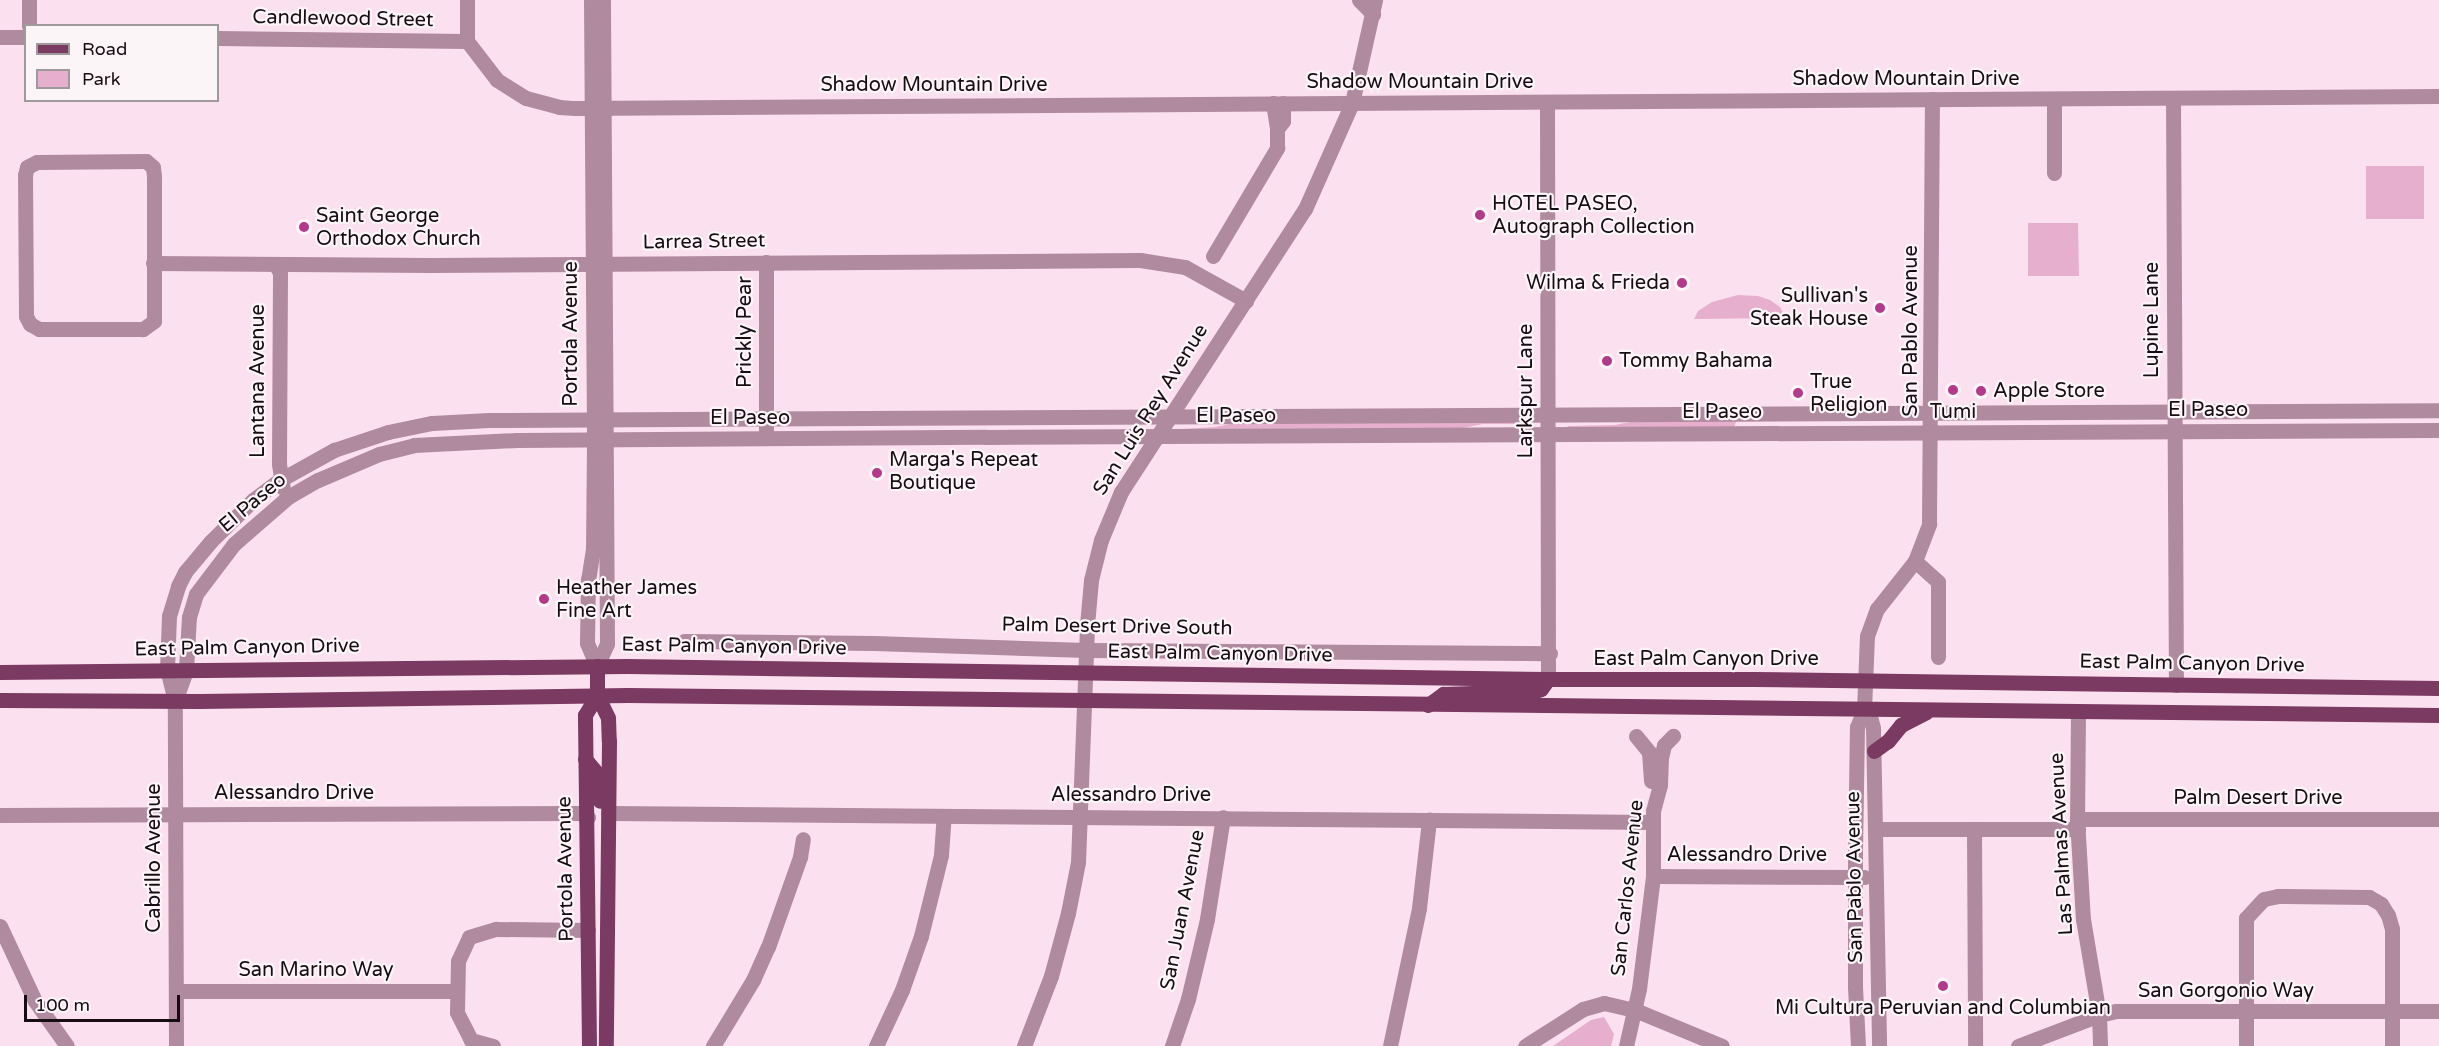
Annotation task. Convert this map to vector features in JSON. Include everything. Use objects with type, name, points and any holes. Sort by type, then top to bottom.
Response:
[{"type":"main road","name":"East Palm Canyon Drive","points":[[2,672],[597,666],[1548,680],[1864,681],[2439,688]]},
{"type":"main road","name":"Portola Avenue","points":[[597,666],[597,695],[608,718],[606,1046]]},
{"type":"main road","points":[[1428,705],[1443,694],[1535,691],[1541,689],[1548,680]]},
{"type":"main road","name":"Portola Avenue","points":[[589,1046],[585,715],[597,695]]},
{"type":"main road","points":[[0,700],[175,701],[597,695],[2439,715]]},
{"type":"main road","points":[[2359,714],[2398,704],[2439,705]]},
{"type":"main road","points":[[1874,751],[1888,741],[1901,725],[1929,711]]},
{"type":"main road","points":[[585,759],[595,771],[601,802],[608,813]]},
{"type":"main road","points":[[588,817],[594,820],[597,828],[601,881],[608,893]]},
{"type":"street","points":[[29,0],[29,24]]},
{"type":"street","points":[[467,0],[467,42]]},
{"type":"street","name":"Portola Avenue","points":[[591,0],[598,108]]},
{"type":"street","name":"Portola Avenue","points":[[597,666],[587,643],[602,509],[599,430],[598,108],[603,0]]},
{"type":"street","points":[[1359,0],[1374,7]]},
{"type":"street","name":"San Luis Rey Avenue","points":[[1024,1046],[1051,976],[1068,913],[1078,862],[1082,815],[1085,673],[1091,580],[1101,540],[1113,506],[1155,437],[1305,209],[1352,103],[1374,7]]},
{"type":"street","points":[[0,37],[24,38]]},
{"type":"street","name":"Candlewood Street","points":[[219,38],[467,42]]},
{"type":"street","name":"Shadow Mountain Drive","points":[[467,42],[497,80],[526,98],[559,107],[2439,96]]},
{"type":"street","name":"San Pablo Avenue","points":[[1858,1046],[1855,986],[1857,726],[1864,710],[1867,636],[1877,609],[1915,561],[1929,524],[1932,99]]},
{"type":"street","points":[[2054,99],[2054,173]]},
{"type":"street","name":"Lupine Lane","points":[[2173,99],[2176,685]]},
{"type":"street","points":[[1202,277],[1214,261],[1213,256],[1277,148],[1277,129],[1283,121],[1278,103]]},
{"type":"street","name":"Larkspur Lane","points":[[1547,103],[1547,434],[1550,652],[1548,680]]},
{"type":"street","points":[[37,162],[146,162],[153,167],[153,263],[154,321],[143,329],[39,329],[30,324],[26,316],[25,175],[27,167],[37,162]]},
{"type":"street","name":"Larrea Street","points":[[153,263],[276,265],[1140,260],[1185,267],[1246,301]]},
{"type":"street","name":"Prickly Pear","points":[[765,439],[766,262]]},
{"type":"street","name":"Portola Avenue","points":[[598,264],[591,351],[599,430]]},
{"type":"street","name":"Lantana Avenue","points":[[276,265],[280,273],[280,480],[288,497]]},
{"type":"street","name":"El Paseo","points":[[175,701],[186,670],[189,616],[196,594],[234,544],[288,497],[349,465],[414,445],[766,419],[2439,410]]},
{"type":"street","points":[[1738,414],[1744,423],[1740,433]]},
{"type":"street","points":[[1765,414],[1757,423],[1765,433]]},
{"type":"street","points":[[1562,423],[1619,423],[1649,415]]},
{"type":"street","name":"El Paseo","points":[[167,670],[169,616],[178,586],[185,572],[240,512],[280,480],[309,462],[357,441],[411,426],[459,421],[560,420],[633,440],[2439,430]]},
{"type":"street","points":[[414,445],[427,436],[450,432],[459,421]]},
{"type":"street","points":[[1915,561],[1938,582],[1938,657]]},
{"type":"street","name":"Palm Desert Drive South","points":[[684,641],[1086,650],[1550,652]]},
{"type":"street","name":"Cabrillo Avenue","points":[[167,670],[175,701],[176,1046]]},
{"type":"street","name":"San Pablo Avenue","points":[[1864,710],[1873,726],[1879,1046]]},
{"type":"street","name":"Las Palmas Avenue","points":[[2078,711],[2078,824],[2083,919],[2099,1015],[2100,1046]]},
{"type":"street","points":[[1635,736],[1649,752],[1653,817]]},
{"type":"street","name":"San Carlos Avenue","points":[[1626,1046],[1635,1010],[1653,876],[1653,817],[1660,785],[1661,758],[1664,745],[1673,736]]},
{"type":"street","name":"Alessandro Drive","points":[[0,815],[579,813],[588,817]]},
{"type":"street","name":"Alessandro Drive","points":[[608,813],[1082,815],[1429,820],[1653,817]]},
{"type":"street","points":[[876,1046],[902,990],[921,936],[941,855],[944,816]]},
{"type":"street","name":"San Juan Avenue","points":[[1172,1046],[1188,999],[1207,919],[1223,817]]},
{"type":"street","name":"Palm Desert Drive","points":[[1875,829],[2439,819]]},
{"type":"street","points":[[1390,1046],[1419,908],[1429,820]]},
{"type":"street","points":[[1974,829],[1975,1046]]},
{"type":"street","points":[[713,1046],[753,980],[768,947],[800,857],[803,838]]},
{"type":"street","name":"Alessandro Drive","points":[[1653,876],[1876,878]]},
{"type":"street","points":[[2246,1046],[2246,918],[2264,899],[2278,896],[2369,897],[2381,904],[2388,915],[2392,929],[2392,1046]]},
{"type":"street","points":[[0,926],[35,1001],[67,1046]]},
{"type":"street","points":[[494,1046],[471,1040],[457,1012],[458,961],[469,937],[496,929],[588,930]]},
{"type":"street","name":"San Marino Way","points":[[176,991],[457,990]]},
{"type":"street","points":[[1525,1046],[1583,1009],[1604,1003],[1635,1010],[1722,1046]]},
{"type":"street","name":"San Gorgonio Way","points":[[2018,1046],[2099,1015],[2116,1011],[2439,1011]]},
{"type":"green space","points":[[2366,166],[2424,166],[2424,219],[2366,219]]},
{"type":"green space","points":[[2028,223],[2078,223],[2079,276],[2028,276]]},
{"type":"green space","points":[[1738,295],[1758,296],[1770,300],[1780,307],[1786,318],[1694,319],[1698,311],[1712,302]]},
{"type":"green space","points":[[1734,420],[1736,422],[1734,428],[1566,428],[1568,426],[1615,425],[1635,421]]},
{"type":"green space","points":[[1531,421],[1528,424],[1483,424],[1463,428],[1183,429],[1235,423]]},
{"type":"green space","points":[[1604,1017],[1614,1034],[1611,1046],[1553,1046],[1591,1020]]},
{"type":"place","name":"HOTEL PASEO, Autograph Collection","points":[[1480,215]]},
{"type":"place","name":"Saint George Orthodox Church","points":[[304,227]]},
{"type":"place","name":"Wilma & Frieda","points":[[1682,283]]},
{"type":"place","name":"Sullivan's Steak House","points":[[1880,308]]},
{"type":"place","name":"Tommy Bahama","points":[[1607,361]]},
{"type":"place","name":"Tumi","points":[[1953,390]]},
{"type":"place","name":"Apple Store","points":[[1981,391]]},
{"type":"place","name":"True Religion","points":[[1798,393]]},
{"type":"place","name":"Marga's Repeat Boutique","points":[[877,473]]},
{"type":"place","name":"Heather James Fine Art","points":[[544,599]]},
{"type":"place","name":"Mi Cultura Peruvian and Columbian","points":[[1943,986]]}]
